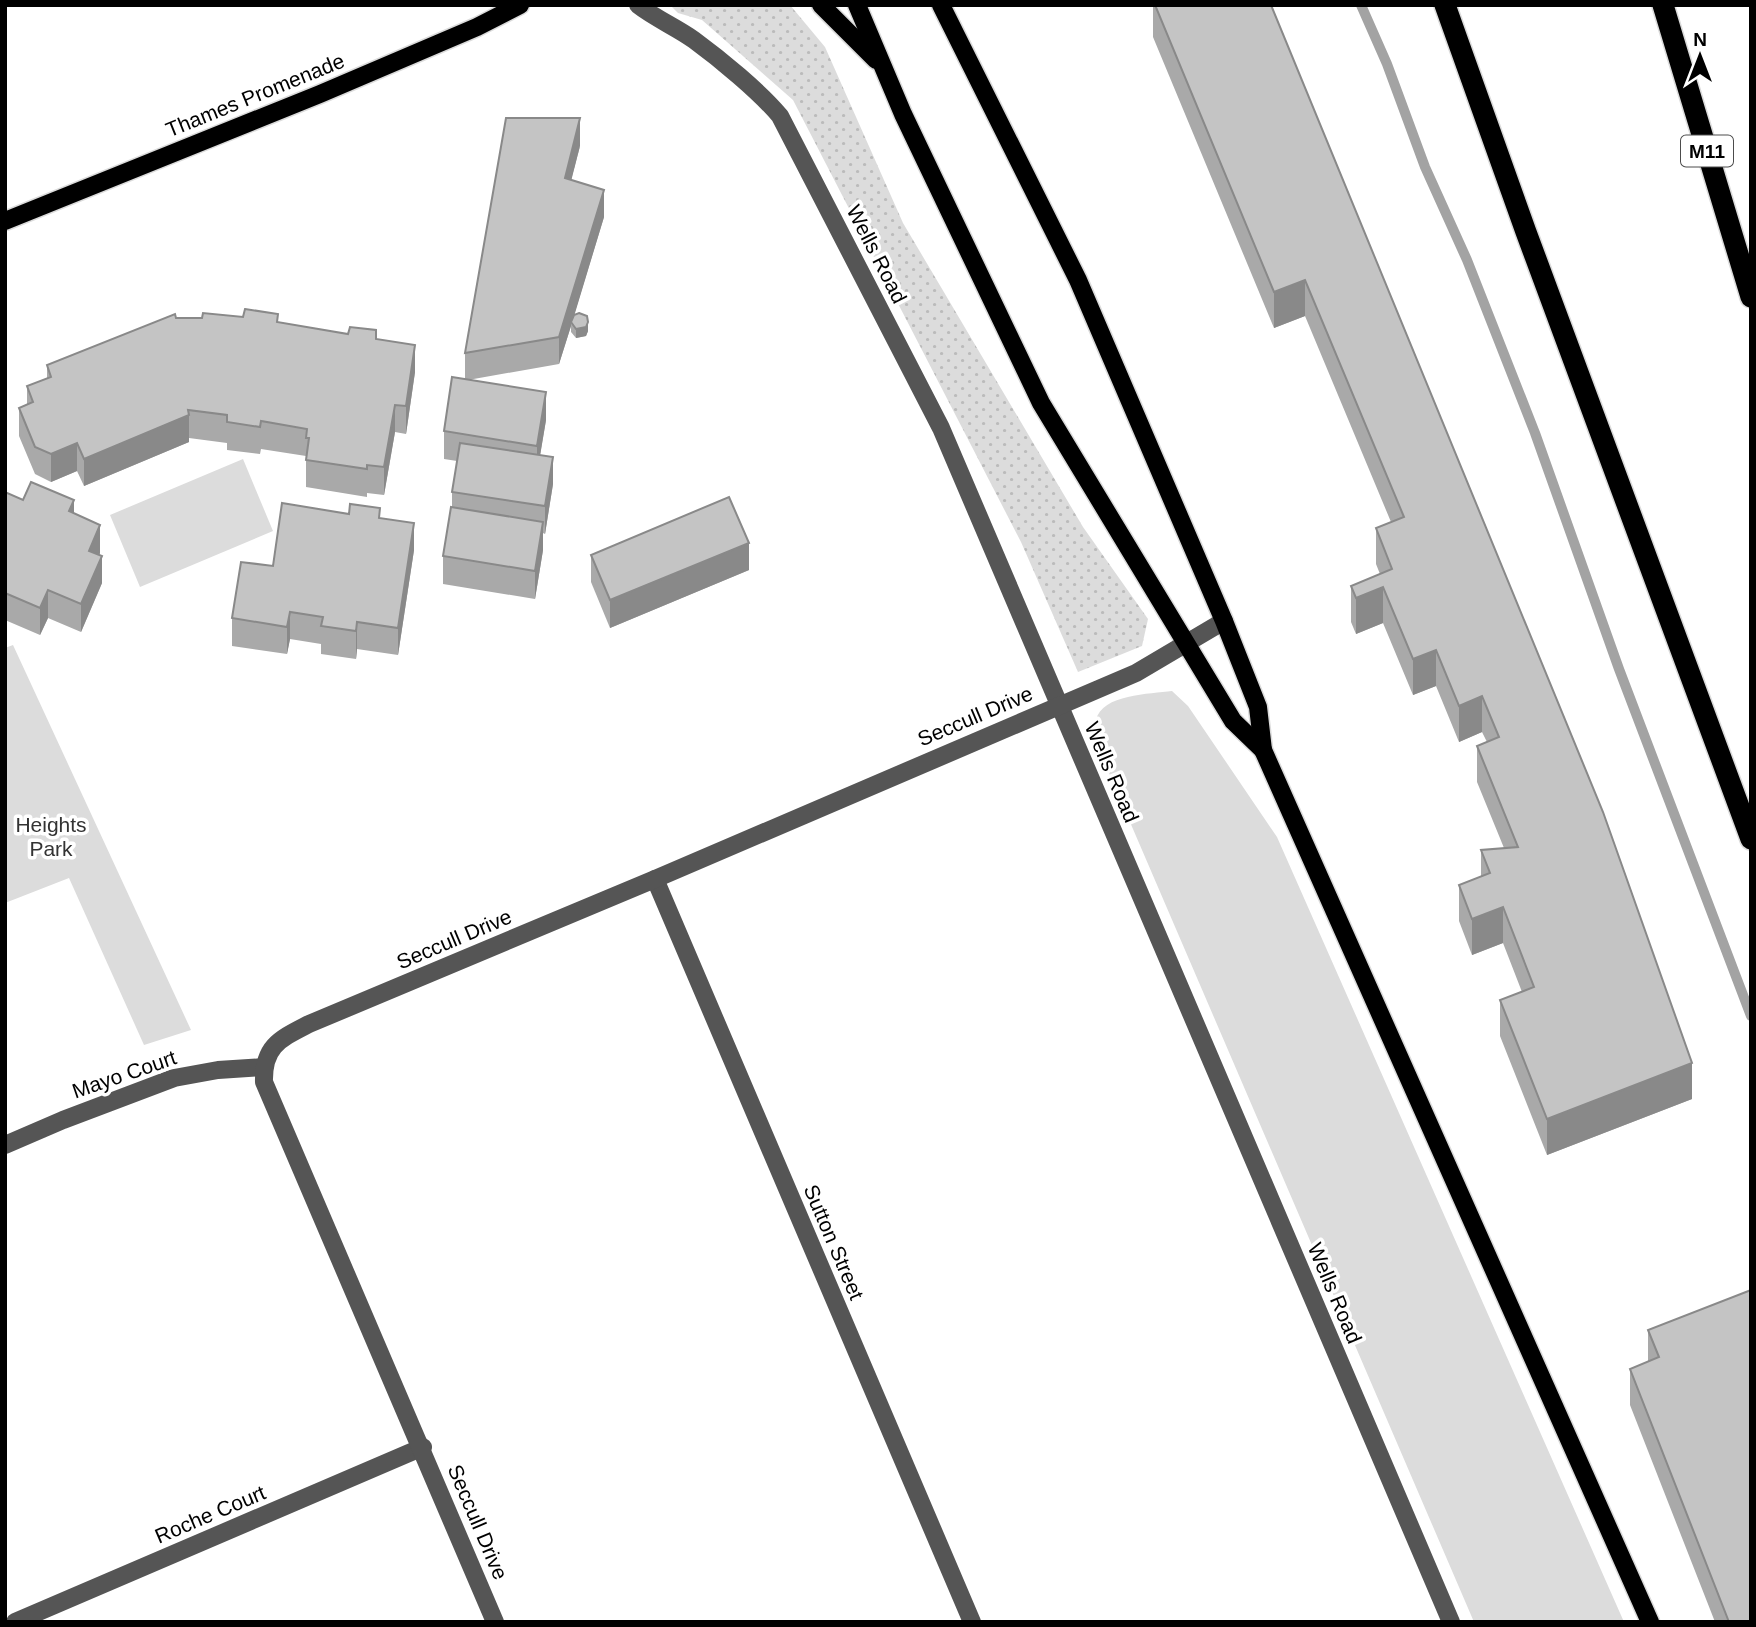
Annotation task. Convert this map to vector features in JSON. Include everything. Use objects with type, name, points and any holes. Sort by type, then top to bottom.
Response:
[{"type":"highway","points":[[1445,5],[1535,257],[1751,839]]},
{"type":"highway","name":"M11","points":[[1662,5],[1751,297]]},
{"type":"main road","name":"Thames Promenade","points":[[5,221],[320,94],[477,27],[520,5]]},
{"type":"main road","points":[[821,5],[883,68]]},
{"type":"main road","points":[[857,5],[903,114],[1041,403],[1233,721],[1263,750]]},
{"type":"main road","points":[[940,5],[1079,280],[1258,707],[1263,750],[1650,1622]]},
{"type":"street","name":"Wells Road","points":[[638,5],[657,20],[693,40],[780,116],[941,428],[1451,1622]]},
{"type":"street","name":"Seccull Drive","points":[[495,1622],[423,1447],[264,1082],[268,1052],[284,1038],[309,1024],[1136,673],[1224,621]]},
{"type":"street","name":"Sutton Street","points":[[655,879],[972,1622]]},
{"type":"street","name":"Mayo Court","points":[[5,1145],[174,1077],[264,1067]]},
{"type":"street","name":"Roche Court","points":[[15,1622],[423,1447]]},
{"type":"green space","points":[[670,5],[790,5],[825,47],[903,223],[1083,527],[1148,619],[1142,646],[1078,672],[1021,542],[793,100],[702,20],[678,13]]},
{"type":"green space","points":[[243,459],[273,531],[140,587],[110,515]]},
{"type":"green space","name":"Heights Park","points":[[13,645],[191,1030],[144,1045],[69,878],[5,903],[5,648]]},
{"type":"green space","points":[[1172,691],[1188,706],[1277,837],[1624,1622],[1474,1622],[1096,743],[1096,720],[1107,705],[1128,697]]},
{"type":"building","points":[[1155,5],[1271,5],[1603,812],[1692,1063],[1547,1119],[1500,1000],[1534,987],[1503,907],[1472,919],[1459,885],[1490,873],[1481,850],[1518,847],[1477,746],[1499,737],[1482,696],[1459,706],[1436,650],[1413,659],[1383,587],[1356,598],[1351,586],[1392,569],[1376,528],[1404,517],[1305,280],[1274,292]]},
{"type":"building","points":[[506,118],[580,118],[565,178],[604,190],[559,337],[465,353]]},
{"type":"building","points":[[245,309],[278,314],[277,322],[348,334],[350,327],[376,330],[376,339],[415,345],[406,406],[395,405],[384,467],[367,465],[367,469],[306,460],[309,438],[306,438],[307,429],[261,421],[260,427],[227,422],[227,415],[188,410],[189,415],[84,459],[77,443],[51,454],[35,447],[19,408],[33,402],[27,386],[51,377],[47,365],[175,314],[176,318],[202,318],[203,313],[243,317]]},
{"type":"building","points":[[579,313],[587,316],[588,322],[586,327],[576,329],[571,322],[574,315]]},
{"type":"building","points":[[452,377],[546,392],[537,446],[444,431]]},
{"type":"building","points":[[460,443],[553,457],[545,506],[452,492]]},
{"type":"building","points":[[31,482],[74,500],[69,511],[100,525],[89,551],[102,556],[81,604],[48,590],[40,608],[5,593],[5,492],[23,500]]},
{"type":"building","points":[[729,497],[749,543],[610,600],[591,555]]},
{"type":"building","points":[[282,503],[349,514],[350,504],[380,508],[379,518],[414,523],[398,628],[357,622],[356,631],[321,626],[323,617],[290,612],[287,627],[232,618],[241,562],[273,566]]},
{"type":"building","points":[[451,507],[543,522],[535,571],[443,556]]},
{"type":"building","points":[[1751,1290],[1751,1622],[1729,1622],[1630,1369],[1659,1357],[1648,1330]]},
{"type":"waterway","points":[[1361,5],[1387,64],[1425,167],[1467,260],[1535,433],[1619,669],[1751,1016]]}]
